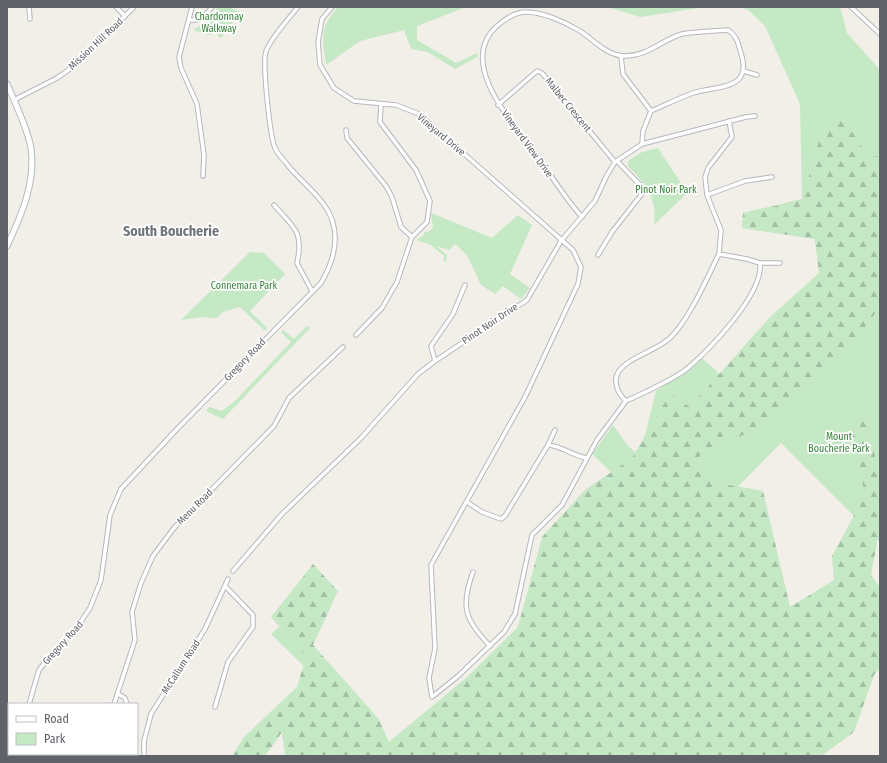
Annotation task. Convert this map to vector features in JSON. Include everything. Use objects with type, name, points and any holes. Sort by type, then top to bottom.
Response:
[{"type":"main road","points":[[7,84],[31,148],[31,178],[24,209],[7,246]]},
{"type":"street","points":[[29,7],[30,19]]},
{"type":"street","points":[[116,7],[125,16]]},
{"type":"street","name":"Mission Hill Road","points":[[14,100],[57,78],[77,64],[134,7]]},
{"type":"street","points":[[192,7],[180,56],[181,68],[197,104],[204,155],[202,176]]},
{"type":"street","points":[[190,20],[196,21],[205,17],[212,7]]},
{"type":"street","name":"Gregory Road","points":[[28,703],[39,670],[50,656],[74,632],[90,608],[101,580],[110,515],[121,489],[321,283],[330,268],[336,238],[331,218],[324,205],[292,172],[274,148],[263,62],[271,40],[298,7]]},
{"type":"street","name":"Vineyard Drive","points":[[332,7],[322,19],[318,42],[320,65],[334,88],[354,100],[381,105],[396,105],[419,114],[573,250],[581,267],[578,284],[525,397],[431,565],[435,648],[429,678],[432,697],[457,677],[490,646]]},
{"type":"street","points":[[851,7],[880,34]]},
{"type":"street","name":"Vineyard View Drive","points":[[582,217],[567,200],[536,154],[498,104],[483,65],[484,48],[488,36],[502,21],[514,15],[525,12],[540,13],[579,30],[606,51],[621,56],[642,54],[682,34],[728,30],[737,38],[744,64],[744,71]]},
{"type":"street","points":[[621,56],[623,74],[651,111]]},
{"type":"street","name":"Malbec Crescent","points":[[498,104],[537,71],[542,73],[616,162]]},
{"type":"street","points":[[642,144],[643,131],[651,111],[695,93],[727,86],[736,82],[744,71],[757,75]]},
{"type":"street","points":[[356,335],[382,308],[393,288],[412,237],[427,222],[430,201],[416,170],[380,122],[381,105]]},
{"type":"street","name":"Pinot Noir Drive","points":[[233,571],[282,514],[360,438],[418,374],[435,361],[527,300],[561,241],[595,201],[607,175],[616,162],[642,144],[729,121],[755,116]]},
{"type":"street","points":[[626,401],[619,395],[616,382],[618,372],[625,365],[651,351],[670,338],[690,309],[719,254],[721,230],[707,195],[705,177],[708,168],[732,137],[729,121]]},
{"type":"street","points":[[346,130],[347,138],[386,186],[392,197],[401,227],[412,237]]},
{"type":"street","points":[[598,255],[612,232],[641,195],[641,186],[616,162]]},
{"type":"street","points":[[707,195],[745,181],[772,177]]},
{"type":"street","points":[[274,205],[297,231],[300,246],[296,263],[312,291]]},
{"type":"street","points":[[719,254],[760,263],[780,263]]},
{"type":"street","points":[[473,572],[467,587],[466,602],[468,618],[474,629],[490,646],[504,632],[515,614],[532,535],[562,505],[597,440],[626,401],[684,371],[708,349],[740,312],[753,292],[761,271],[760,263]]},
{"type":"street","points":[[435,361],[431,346],[453,314],[465,285]]},
{"type":"street","name":"Menu Road","points":[[114,703],[135,640],[132,612],[141,583],[153,556],[174,528],[274,426],[289,398],[343,347]]},
{"type":"street","points":[[467,502],[482,512],[501,519],[505,516],[548,445],[555,430]]},
{"type":"street","points":[[548,445],[558,446],[580,457],[587,458]]},
{"type":"street","name":"McCallum Road","points":[[144,756],[144,740],[151,714],[205,629],[228,579]]},
{"type":"street","points":[[216,707],[228,662],[253,627],[253,615],[225,586]]},
{"type":"street","points":[[118,694],[125,698],[127,703]]},
{"type":"green space","name":"Chardonnay Walkway","points":[[218,7],[228,7],[240,12],[222,37],[220,38],[217,33],[208,35],[193,30],[207,21]]},
{"type":"green space","points":[[338,7],[466,7],[417,26],[417,40],[456,63],[477,53],[477,57],[455,69],[428,52],[411,49],[404,30],[360,41],[326,65],[323,34],[327,22]]},
{"type":"green space","points":[[607,7],[706,7],[640,17]]},
{"type":"green space","name":"Mount Boucherie Park","points":[[740,7],[840,7],[847,33],[880,70],[880,542],[781,443],[679,546],[618,479],[592,454],[613,425],[628,446],[640,456],[656,391],[681,375],[702,358],[721,375],[819,273],[815,239],[742,228],[743,213],[802,199],[800,104],[765,26],[748,10]]},
{"type":"green space","points":[[840,113],[869,158],[880,155],[880,307],[838,362],[751,431],[699,456],[712,482],[763,491],[790,607],[834,580],[832,556],[865,495],[852,436],[864,410],[877,466],[881,509],[871,575],[880,587],[880,668],[874,675],[854,732],[821,756],[285,756],[282,732],[265,756],[232,756],[244,737],[297,687],[306,657],[271,617],[313,564],[338,591],[313,645],[378,718],[389,742],[466,678],[518,627],[542,537],[585,490],[632,458],[670,394],[690,407],[770,317],[819,273],[815,239],[742,228],[743,213],[802,200],[822,131]]},
{"type":"green space","name":"Pinot Noir Park","points":[[658,148],[684,188],[690,190],[654,225],[655,216],[652,199],[645,185],[628,166],[628,161],[642,152]]},
{"type":"green space","points":[[431,213],[492,238],[518,215],[532,225],[510,274],[530,288],[521,299],[503,286],[495,294],[481,285],[467,255],[455,244],[449,250],[436,246],[447,255],[446,262],[444,262],[444,256],[431,245],[416,240],[424,235],[424,231],[426,233],[433,228]]},
{"type":"green space","name":"Connemara Park","points":[[250,252],[264,253],[285,274],[250,311],[267,328],[265,331],[240,307],[223,312],[217,318],[204,317],[181,320]]},
{"type":"green space","points":[[307,326],[310,328],[223,419],[206,411],[209,407],[222,411],[234,402],[291,342],[281,332],[283,330],[294,339]]},
{"type":"green space","points":[[279,627],[322,670],[314,676],[271,634]]},
{"type":"district","name":"South Boucherie","points":[[171,231]]}]
